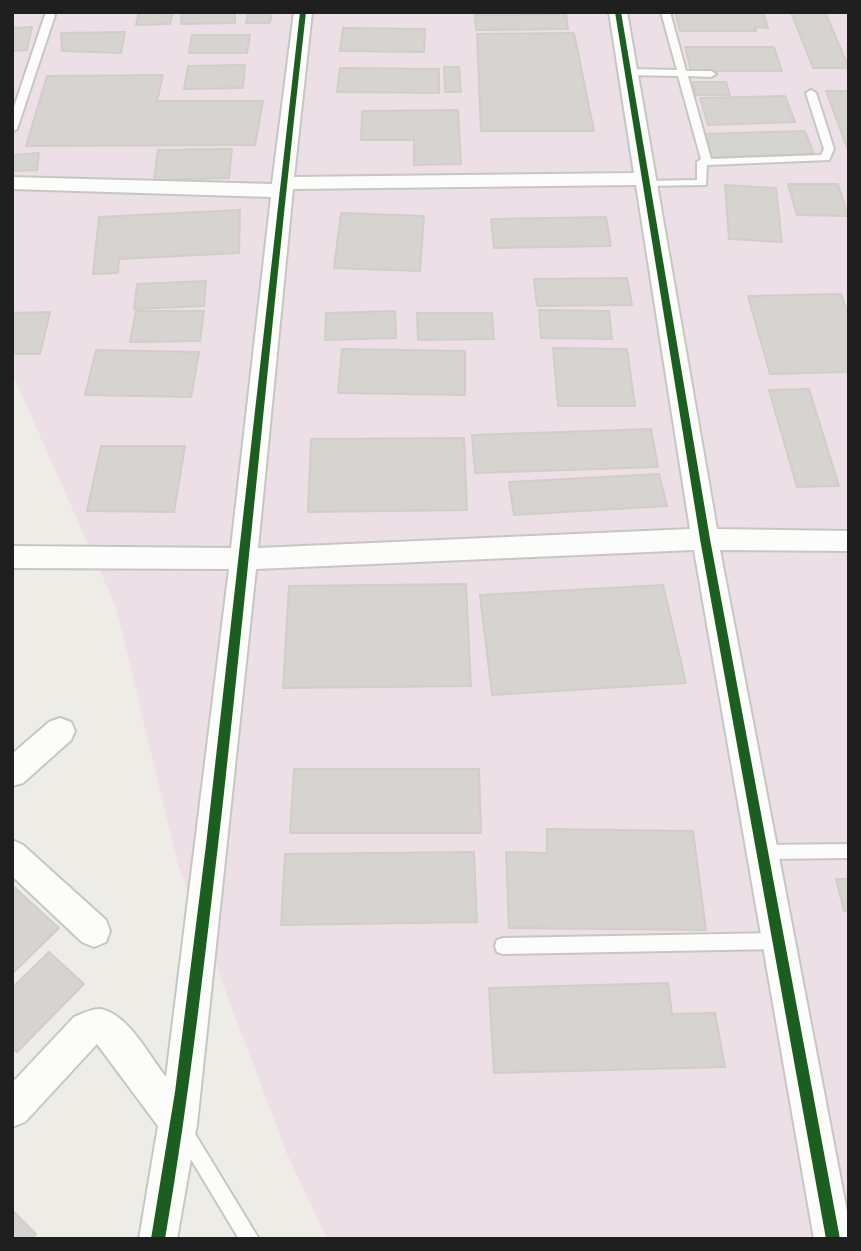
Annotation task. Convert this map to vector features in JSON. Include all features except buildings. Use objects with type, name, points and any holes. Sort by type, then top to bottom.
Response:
[{"type":"street","points":[[158,1239],[179,1124],[246,559],[282,187],[303,12]]},
{"type":"street","points":[[618,12],[705,539],[833,1239]]},
{"type":"street","points":[[12,183],[282,187],[646,181]]},
{"type":"street","points":[[12,557],[246,559],[705,539],[849,541]]},
{"type":"street","points":[[12,773],[60,731]]},
{"type":"street","points":[[12,855],[94,932]]},
{"type":"street","points":[[12,1109],[86,1029],[99,1026],[109,1031],[179,1124]]},
{"type":"lane","points":[[665,12],[707,161]]},
{"type":"lane","points":[[12,129],[50,15]]},
{"type":"lane","points":[[628,72],[711,74]]},
{"type":"lane","points":[[646,181],[702,183],[704,179],[700,164],[707,161],[825,158],[829,149],[811,93]]},
{"type":"lane","points":[[762,852],[849,851]]},
{"type":"lane","points":[[503,946],[778,941]]},
{"type":"lane","points":[[179,1124],[250,1239]]},
{"type":"shaded area","points":[[12,12],[849,12],[849,1239],[327,1239],[287,1154],[178,865],[116,607],[12,373]]},
{"type":"cycle path","points":[[158,1239],[181,1092],[212,845],[303,12]]},
{"type":"cycle path","points":[[618,12],[705,539],[833,1239]]}]
